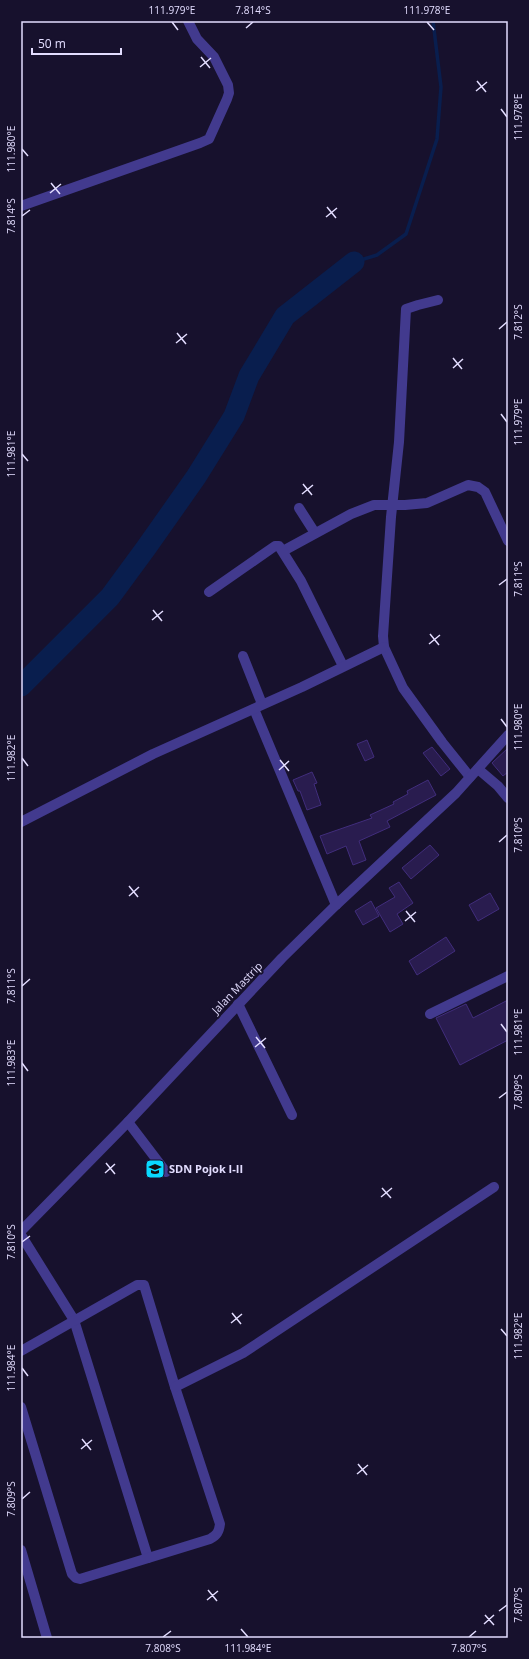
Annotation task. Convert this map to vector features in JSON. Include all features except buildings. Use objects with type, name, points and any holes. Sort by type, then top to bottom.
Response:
[{"type":"street","points":[[21,206],[208,139],[227,99],[229,93],[228,85],[214,57],[197,39],[188,21]]},
{"type":"street","points":[[438,300],[411,307],[399,442],[397,505],[383,636],[384,646],[403,688],[442,742],[470,777]]},
{"type":"street","points":[[283,551],[315,533],[374,504],[397,505],[427,502],[468,485],[478,487],[485,492],[508,541]]},
{"type":"street","points":[[299,508],[315,533]]},
{"type":"street","points":[[209,592],[275,546],[279,546],[301,581],[343,666]]},
{"type":"street","points":[[21,822],[153,754],[384,646]]},
{"type":"street","points":[[243,656],[258,706],[336,905]]},
{"type":"street","name":"Jalan Mastrip","points":[[21,1231],[128,1122],[238,1004],[336,905],[470,777],[508,735]]},
{"type":"street","points":[[478,769],[498,786],[508,798]]},
{"type":"street","points":[[430,1014],[508,976]]},
{"type":"street","points":[[238,1004],[292,1115]]},
{"type":"street","points":[[128,1122],[166,1172]]},
{"type":"street","points":[[175,1387],[212,1370],[243,1353],[494,1187]]},
{"type":"street","points":[[21,1235],[74,1320],[148,1558]]},
{"type":"street","points":[[21,1351],[137,1285],[144,1285],[175,1387],[220,1524],[219,1531],[216,1535],[210,1538],[148,1558],[80,1579],[74,1576],[21,1407]]},
{"type":"street","points":[[21,1550],[47,1638]]},
{"type":"waterway","points":[[354,262],[377,255],[406,234],[437,139],[441,87],[433,21]]},
{"type":"waterway","points":[[21,686],[110,597],[146,548],[196,477],[234,416],[249,376],[285,316],[354,262]]},
{"type":"place","name":"SDN Pojok I-II","points":[[155,1169]]}]
